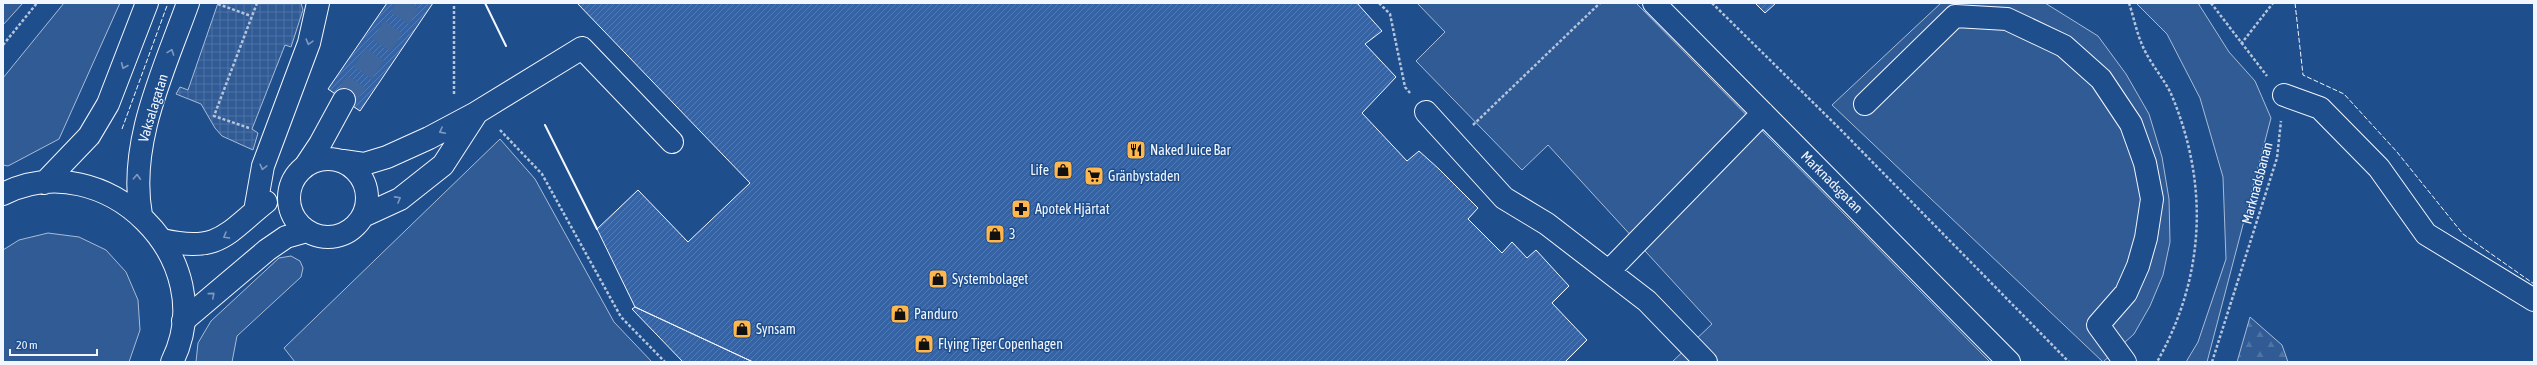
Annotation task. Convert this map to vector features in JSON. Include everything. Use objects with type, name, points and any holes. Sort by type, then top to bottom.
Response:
[{"type":"main road","points":[[44,183],[89,136],[108,104],[147,3]]},
{"type":"main road","name":"Vaksalagatan","points":[[141,215],[137,192],[140,146],[188,3]]},
{"type":"main road","points":[[255,211],[262,166],[310,43],[318,3]]},
{"type":"main road","name":"Marknadsgatan","points":[[1654,3],[2009,362]]},
{"type":"main road","points":[[1865,104],[1955,16],[2007,19],[2064,46],[2080,58],[2101,79],[2130,124],[2145,163],[2152,199],[2146,238],[2138,266],[2126,293],[2098,325],[2125,362]]},
{"type":"main road","points":[[162,240],[191,245],[220,239],[243,223],[301,170],[318,160],[337,160],[364,164],[387,157],[469,108],[582,48],[672,142]]},
{"type":"main road","points":[[2284,95],[2320,108],[2379,168],[2426,234],[2534,300]]},
{"type":"main road","points":[[344,100],[330,145],[337,160],[354,169],[362,179],[367,197],[362,216],[355,226],[344,234],[318,236],[307,231],[297,222],[291,211],[290,192],[301,170],[320,144],[344,100]]},
{"type":"main road","points":[[362,216],[400,199],[443,165],[469,108]]},
{"type":"main road","points":[[1426,112],[1504,198],[1547,224],[1647,301],[1706,362]]},
{"type":"main road","points":[[1609,271],[1763,113]]},
{"type":"main road","points":[[5,192],[44,183],[70,183],[96,189],[120,200],[141,215],[162,240],[170,255],[181,287],[182,321],[173,361]]},
{"type":"main road","points":[[182,321],[267,250],[286,237],[307,231]]},
{"type":"path","points":[[3,45],[37,3]]},
{"type":"path","points":[[252,129],[214,116],[257,3]]},
{"type":"path","points":[[454,3],[454,96],[495,125],[542,174],[621,317],[665,362]]},
{"type":"path","points":[[1379,3],[1390,14],[1405,87],[1426,112]]},
{"type":"path","points":[[1454,143],[1600,3]]},
{"type":"path","points":[[1712,3],[1839,128],[2069,362]]},
{"type":"path","points":[[2211,3],[2241,44],[2284,95]]},
{"type":"path","points":[[2241,44],[2272,3]]},
{"type":"path","points":[[218,4],[252,16]]},
{"type":"path","name":"Marknadsbanan","points":[[2212,362],[2277,158],[2284,95]]},
{"type":"shaded area","points":[[3,3],[23,3],[3,25]]},
{"type":"shaded area","points":[[64,3],[120,3],[59,139],[8,166],[3,165],[3,78]]},
{"type":"shaded area","points":[[218,3],[301,3],[303,10],[291,47],[285,45],[252,129],[258,133],[253,150],[222,136],[215,128],[201,104],[176,94],[180,87],[188,90]]},
{"type":"shaded area","points":[[1417,3],[1636,3],[1990,362],[1672,362],[1712,324],[1548,145],[1522,170],[1416,61],[1445,32]]},
{"type":"shaded area","points":[[1941,3],[2045,3],[2098,36],[2126,74],[2149,114],[2162,157],[2169,199],[2170,242],[2163,275],[2150,306],[2134,334],[2103,362],[1832,105]]},
{"type":"shaded area","points":[[2136,3],[2198,3],[2229,52],[2255,81],[2271,118],[2207,362],[2186,362],[2198,342],[2226,259],[2223,177],[2200,98],[2167,34]]},
{"type":"shaded area","points":[[500,139],[535,179],[614,322],[652,362],[295,362],[284,348]]},
{"type":"shaded area","points":[[48,233],[79,237],[106,250],[126,272],[138,300],[140,330],[129,362],[3,362],[3,250],[19,240]]},
{"type":"shaded area","points":[[291,256],[300,261],[303,268],[301,277],[237,336],[232,362],[196,362],[198,343],[211,321],[279,258]]},
{"type":"green space","points":[[2250,317],[2282,345],[2288,362],[2237,362]]},
{"type":"building","points":[[387,3],[433,3],[360,111],[328,89]]},
{"type":"building","name":"Gränbystaden","points":[[577,3],[1357,3],[1382,31],[1365,44],[1396,77],[1362,113],[1407,161],[1419,151],[1478,208],[1468,219],[1502,253],[1512,242],[1527,258],[1536,250],[1569,286],[1552,303],[1587,340],[1565,362],[753,362],[635,307],[597,229],[638,190],[688,242],[750,183]]},
{"type":"building","points":[[1755,3],[1776,3],[1765,13]]},
{"type":"building","points":[[635,307],[753,362],[683,362],[632,309]]},
{"type":"tunnel","points":[[344,100],[410,3]]},
{"type":"fence","points":[[122,129],[168,3]]},
{"type":"fence","points":[[2295,3],[2303,75],[2344,94],[2397,152],[2463,234],[2534,284]]},
{"type":"wall","points":[[485,3],[506,46]]},
{"type":"wall","points":[[545,125],[597,229]]},
{"type":"place","name":"Naked Juice Bar","points":[[1136,150]]},
{"type":"place","name":"Life","points":[[1063,170]]},
{"type":"place","name":"Gränbystaden","points":[[1094,176]]},
{"type":"place","name":"Apotek Hjärtat","points":[[1021,209]]},
{"type":"place","name":"3","points":[[995,234]]},
{"type":"place","name":"Systembolaget","points":[[938,279]]},
{"type":"place","name":"Panduro","points":[[900,314]]},
{"type":"place","name":"Synsam","points":[[742,329]]},
{"type":"place","name":"Flying Tiger Copenhagen","points":[[924,344]]}]
